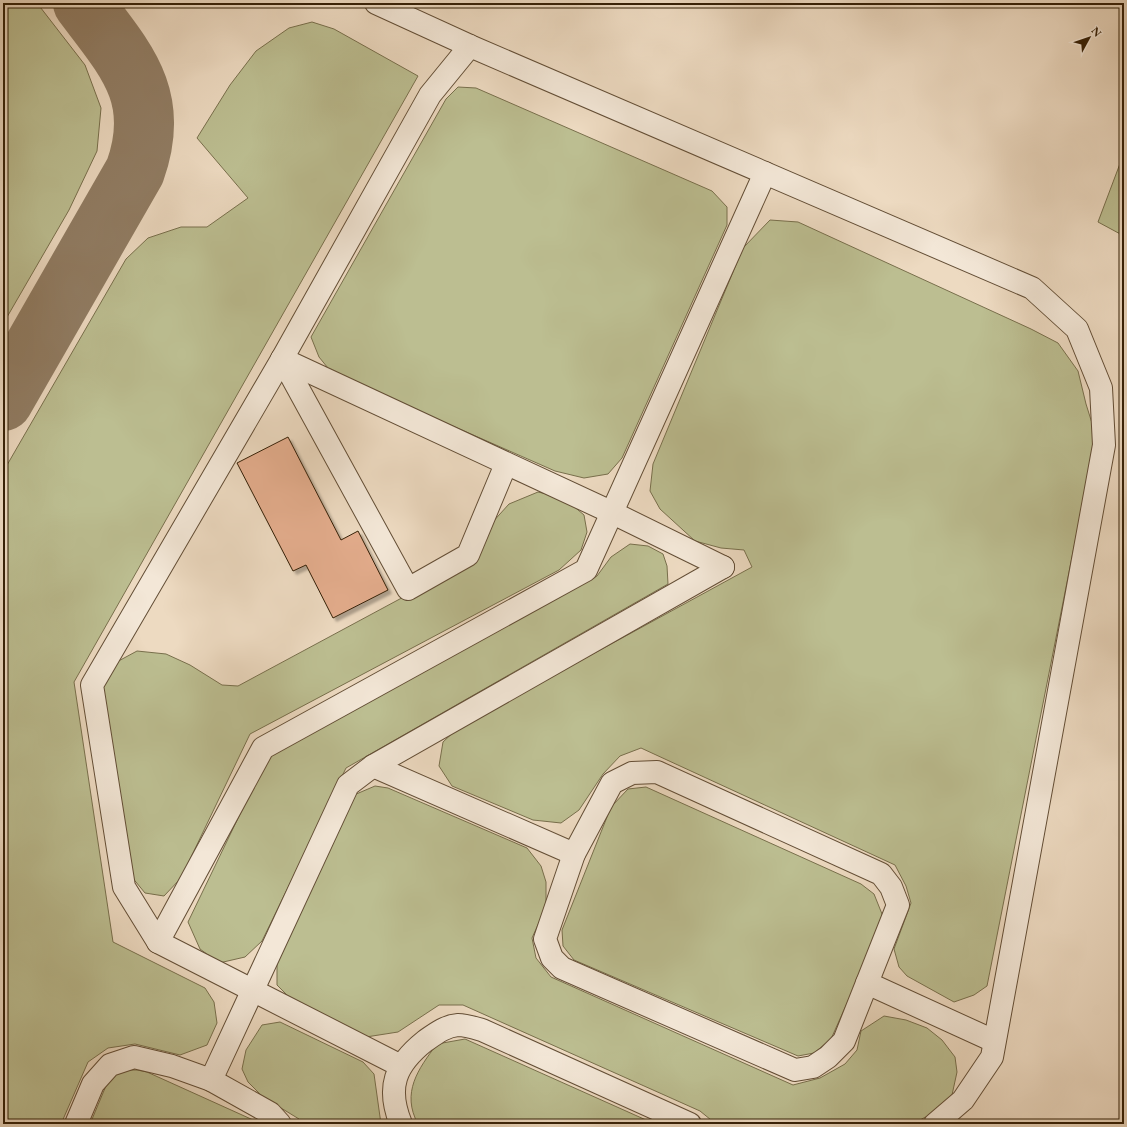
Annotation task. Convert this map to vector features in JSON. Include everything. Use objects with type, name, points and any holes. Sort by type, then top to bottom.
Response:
[{"type":"lane","points":[[387,5],[470,46],[1032,288],[1077,329],[1101,388],[1104,445],[992,1057],[963,1100],[935,1124]]},
{"type":"lane","points":[[400,1066],[158,942],[124,887],[92,685],[282,359],[430,96],[470,46]]},
{"type":"lane","points":[[158,942],[263,748],[586,570],[765,173]]},
{"type":"lane","points":[[211,1080],[348,785],[372,766],[723,567],[612,513],[282,359]]},
{"type":"lane","points":[[282,359],[408,589],[468,555],[506,464]]},
{"type":"lane","points":[[372,766],[574,854]]},
{"type":"lane","points":[[657,772],[881,874],[890,887],[898,905],[867,983],[844,1041],[828,1057],[813,1067],[795,1070],[562,968],[552,958],[545,939],[574,854],[612,783],[632,773],[657,772]]},
{"type":"lane","points":[[867,983],[994,1041]]},
{"type":"lane","points":[[401,1124],[393,1099],[395,1080],[400,1066],[414,1050],[438,1031],[458,1025],[482,1030],[690,1124]]},
{"type":"lane","points":[[76,1124],[93,1084],[110,1065],[134,1057],[172,1066],[211,1080],[270,1113],[280,1124]]},
{"type":"green space","points":[[3,3],[37,3],[85,65],[101,108],[97,151],[69,210],[3,324]]},
{"type":"green space","points":[[312,22],[334,29],[418,76],[74,682],[113,942],[205,988],[214,1002],[217,1023],[207,1045],[180,1055],[135,1044],[108,1048],[88,1062],[61,1124],[3,1124],[3,472],[126,259],[148,238],[181,227],[207,227],[248,198],[197,138],[230,85],[256,51],[289,28]]},
{"type":"green space","points":[[458,87],[476,88],[712,191],[727,207],[727,225],[622,458],[608,474],[584,478],[555,471],[332,373],[319,357],[311,337],[446,99]]},
{"type":"green space","points":[[1124,153],[1124,236],[1098,222]]},
{"type":"green space","points":[[770,220],[798,222],[1031,329],[1058,343],[1078,371],[1096,436],[987,986],[974,995],[954,1002],[907,976],[899,967],[894,949],[911,903],[906,886],[895,865],[641,748],[620,756],[603,774],[579,810],[561,823],[533,820],[452,786],[439,766],[443,742],[459,727],[752,567],[744,550],[721,548],[695,541],[660,509],[650,491],[653,464],[743,248]]},
{"type":"green space","points":[[538,492],[564,498],[584,515],[587,532],[581,550],[559,570],[250,734],[181,878],[164,896],[145,893],[131,876],[103,686],[113,664],[137,651],[166,654],[190,665],[222,685],[238,686],[476,558],[490,525],[509,504]]},
{"type":"green space","points":[[630,544],[648,546],[663,554],[667,566],[668,584],[346,768],[262,941],[245,957],[219,963],[200,949],[188,922],[268,756],[597,576],[611,557]]},
{"type":"green space","points":[[375,786],[388,788],[527,848],[541,866],[546,882],[546,907],[532,938],[536,958],[551,977],[793,1085],[820,1078],[845,1064],[857,1050],[861,1031],[884,1016],[906,1020],[927,1028],[942,1040],[955,1057],[957,1072],[952,1095],[938,1110],[913,1124],[716,1124],[700,1111],[463,1005],[439,1005],[398,1032],[366,1037],[291,999],[277,985],[277,964],[354,795]]},
{"type":"green space","points":[[646,787],[861,884],[874,894],[882,914],[878,934],[831,1039],[814,1053],[798,1056],[574,960],[563,946],[562,930],[611,807],[628,789]]},
{"type":"green space","points":[[280,1022],[363,1062],[374,1074],[381,1124],[303,1124],[299,1119],[263,1097],[248,1082],[242,1069],[246,1050],[262,1025]]},
{"type":"green space","points":[[465,1039],[655,1124],[418,1124],[413,1113],[411,1102],[414,1082],[418,1072],[437,1044]]},
{"type":"green space","points":[[121,1070],[137,1070],[147,1072],[262,1124],[90,1124],[108,1081]]},
{"type":"building","points":[[288,437],[341,540],[358,531],[388,590],[333,618],[306,565],[293,571],[237,463]]},
{"type":"taxiway","points":[[3,401],[135,171],[142,145],[144,121],[141,100],[135,80],[113,42],[83,3]]}]
